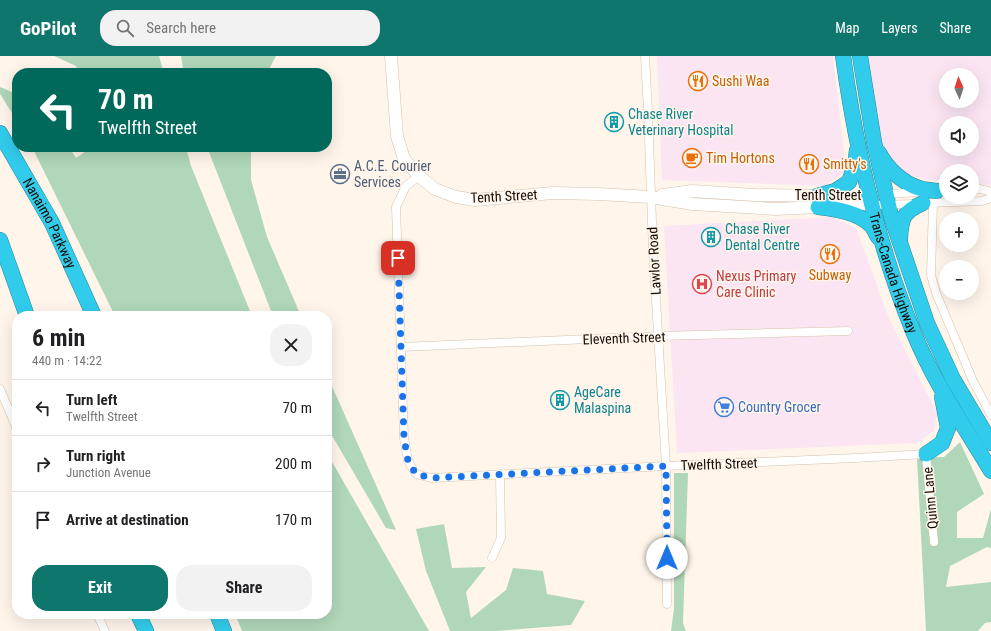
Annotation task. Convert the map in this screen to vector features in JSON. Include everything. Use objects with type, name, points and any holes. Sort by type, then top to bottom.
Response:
[{"type":"highway","name":"Trans-Canada Highway","points":[[843,56],[850,104],[870,200],[882,244],[913,332],[941,388],[991,472]]},
{"type":"highway","name":"Trans-Canada Highway","points":[[860,56],[874,142],[891,216],[927,323],[953,379],[991,443]]},
{"type":"highway","name":"Nanaimo Parkway","points":[[0,133],[52,223],[92,311]]},
{"type":"highway","points":[[874,142],[884,163],[900,179],[935,197]]},
{"type":"highway","points":[[817,202],[849,182],[855,165],[858,145]]},
{"type":"highway","points":[[900,242],[903,219],[911,209],[935,197]]},
{"type":"highway","points":[[817,202],[857,216],[872,226],[882,244]]},
{"type":"highway","points":[[0,240],[25,311]]},
{"type":"highway","points":[[926,454],[942,443],[948,428],[941,388]]},
{"type":"highway","points":[[140,619],[146,631]]},
{"type":"highway","points":[[219,619],[224,631]]},
{"type":"street","name":"Tenth Street","points":[[392,56],[397,136],[404,159],[419,176],[435,189],[456,197],[475,200],[553,193],[650,197],[693,204],[776,209],[817,202],[836,204],[887,199]]},
{"type":"street","name":"Lawlor Road","points":[[644,56],[648,111],[650,197],[666,466],[667,604]]},
{"type":"street","points":[[401,347],[396,207],[406,186],[419,176]]},
{"type":"street","points":[[979,189],[991,192]]},
{"type":"street","points":[[887,199],[935,197]]},
{"type":"street","points":[[935,197],[931,275],[932,281],[973,381],[991,415]]},
{"type":"street","points":[[887,199],[935,197],[982,201],[991,198]]},
{"type":"street","name":"Eleventh Street","points":[[401,347],[659,336],[848,332]]},
{"type":"street","name":"Twelfth Street","points":[[401,347],[404,438],[408,461],[416,474],[431,478],[926,454]]},
{"type":"street","points":[[0,389],[12,417]]},
{"type":"street","name":"Quinn Lane","points":[[926,454],[934,542]]},
{"type":"street","points":[[492,558],[501,538],[500,474]]},
{"type":"street","points":[[99,619],[105,631]]},
{"type":"shaded area","points":[[657,56],[833,56],[846,171],[825,186],[662,180]]},
{"type":"shaded area","points":[[868,56],[991,56],[991,186],[979,184],[979,164],[939,164],[939,181],[928,180],[903,174],[882,145]]},
{"type":"shaded area","points":[[831,217],[856,228],[889,318],[937,413],[934,431],[917,443],[677,453],[664,226]]},
{"type":"green space","points":[[54,56],[159,56],[163,68],[77,68],[76,66]]},
{"type":"green space","points":[[181,56],[276,56],[270,68],[183,68]]},
{"type":"green space","points":[[0,87],[12,92],[12,113],[0,94]]},
{"type":"green space","points":[[34,152],[72,152],[76,158],[85,152],[187,152],[191,166],[250,311],[113,311]]},
{"type":"green space","points":[[209,152],[251,152],[251,180],[267,237],[299,311],[271,311]]},
{"type":"green space","points":[[332,386],[396,530],[386,528],[332,436]]},
{"type":"green space","points":[[960,442],[984,494],[957,512],[957,538],[983,538],[991,509],[991,548],[987,547],[950,566],[946,587],[991,582],[991,622],[985,623],[978,631],[926,631],[917,458],[944,457]]},
{"type":"green space","points":[[332,462],[429,631],[242,631],[237,619],[332,619]]},
{"type":"green space","points":[[674,473],[688,473],[683,623],[686,631],[671,631],[674,609]]},
{"type":"green space","points":[[444,524],[452,568],[486,567],[466,592],[471,618],[506,590],[513,568],[543,571],[547,594],[585,601],[571,625],[496,631],[450,631],[426,571],[416,529]]},
{"type":"place","name":"Sushi Waa","points":[[698,81]]},
{"type":"place","name":"Chase River Veterinary Hospital","points":[[614,122]]},
{"type":"place","name":"Tim Hortons","points":[[692,158]]},
{"type":"place","name":"Smitty's","points":[[809,164]]},
{"type":"place","name":"A.C.E. Courier Services","points":[[340,174]]},
{"type":"place","name":"Chase River Dental Centre","points":[[711,237]]},
{"type":"place","name":"Subway","points":[[830,254]]},
{"type":"place","name":"Nexus Primary Care Clinic","points":[[702,284]]},
{"type":"place","name":"AgeCare Malaspina","points":[[560,400]]},
{"type":"place","name":"Country Grocer","points":[[724,407]]},
{"type":"route","points":[[398,258],[404,438],[408,461],[416,474],[431,478],[666,466],[667,558]]}]
